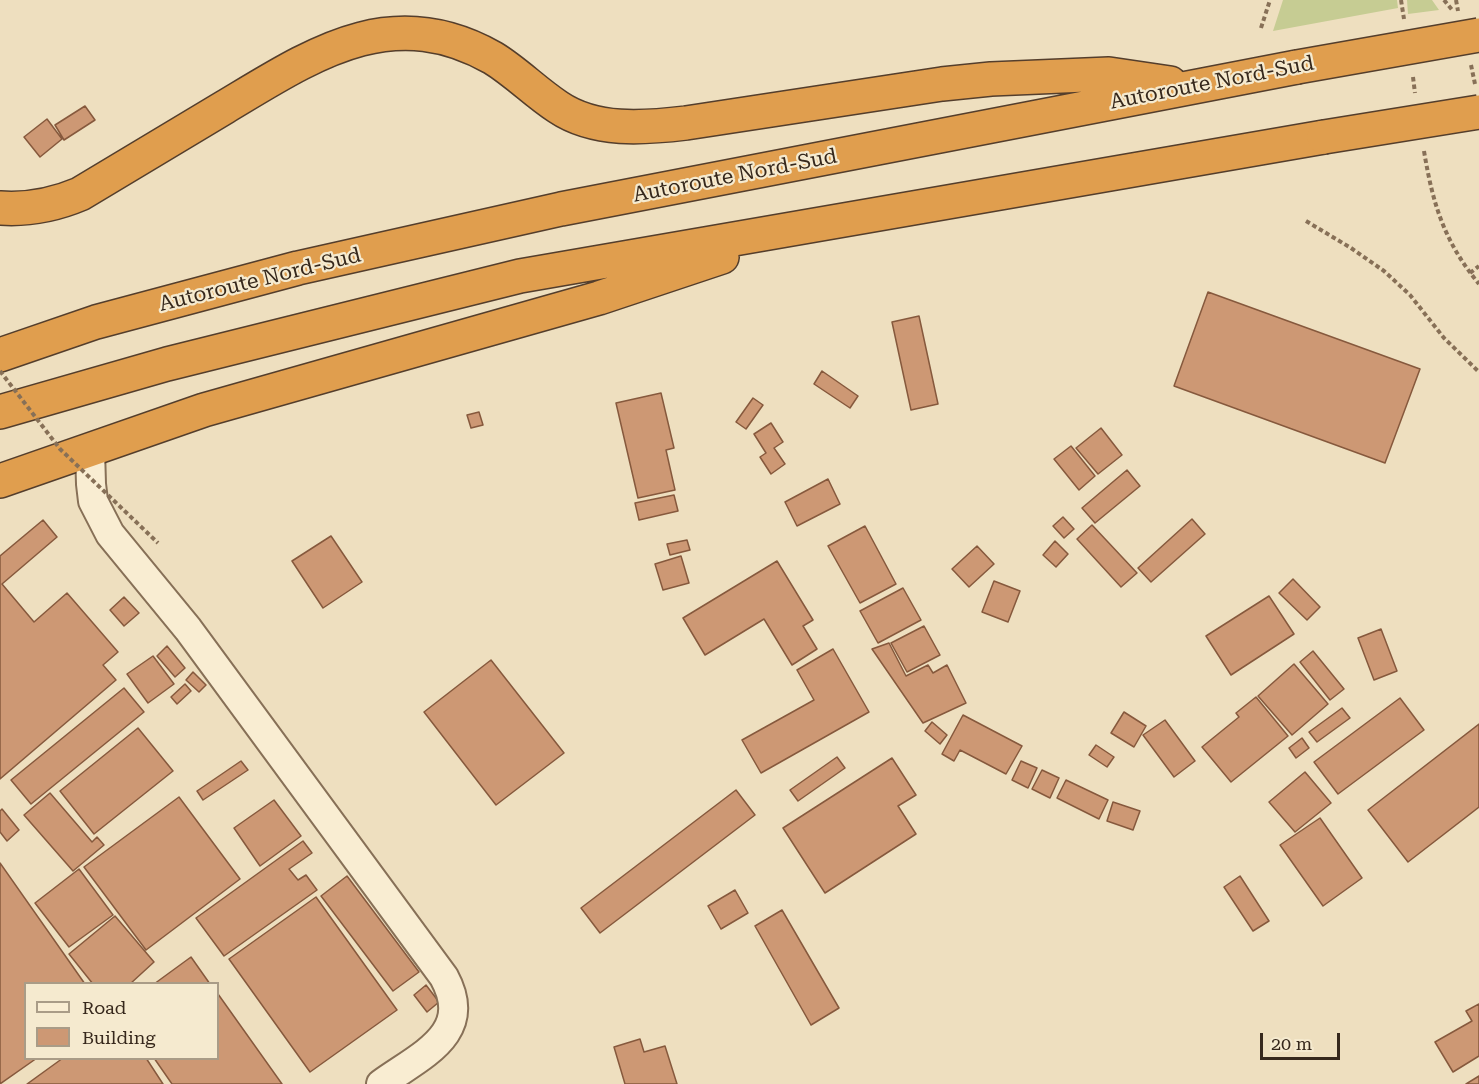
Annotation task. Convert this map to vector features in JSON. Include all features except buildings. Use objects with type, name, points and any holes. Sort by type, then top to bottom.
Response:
[{"type":"highway","points":[[0,208],[34,208],[58,203],[80,194],[301,61],[356,38],[383,32],[421,32],[470,46],[492,57],[533,86],[560,109],[576,117],[621,127],[650,128],[942,84],[991,79],[1109,74],[1193,87]]},
{"type":"highway","name":"Autoroute Nord-Sud","points":[[0,355],[96,322],[298,268],[561,209],[1297,67],[1479,35]]},
{"type":"highway","points":[[0,412],[167,363],[520,276],[1479,112]]},
{"type":"highway","points":[[0,481],[204,410],[599,297],[832,221]]},
{"type":"street","points":[[90,450],[93,501],[110,534],[195,639],[444,977],[452,992],[454,1008],[452,1024],[443,1038],[381,1084]]},
{"type":"path","points":[[1261,28],[1270,0]]},
{"type":"path","points":[[1306,221],[1384,271],[1410,295],[1444,338],[1479,372]]},
{"type":"path","points":[[1470,273],[1479,266]]},
{"type":"path","points":[[0,371],[60,449],[158,543]]},
{"type":"green space","points":[[1283,0],[1397,0],[1398,8],[1273,31]]},
{"type":"green space","points":[[1407,0],[1432,0],[1439,10],[1408,14]]}]
